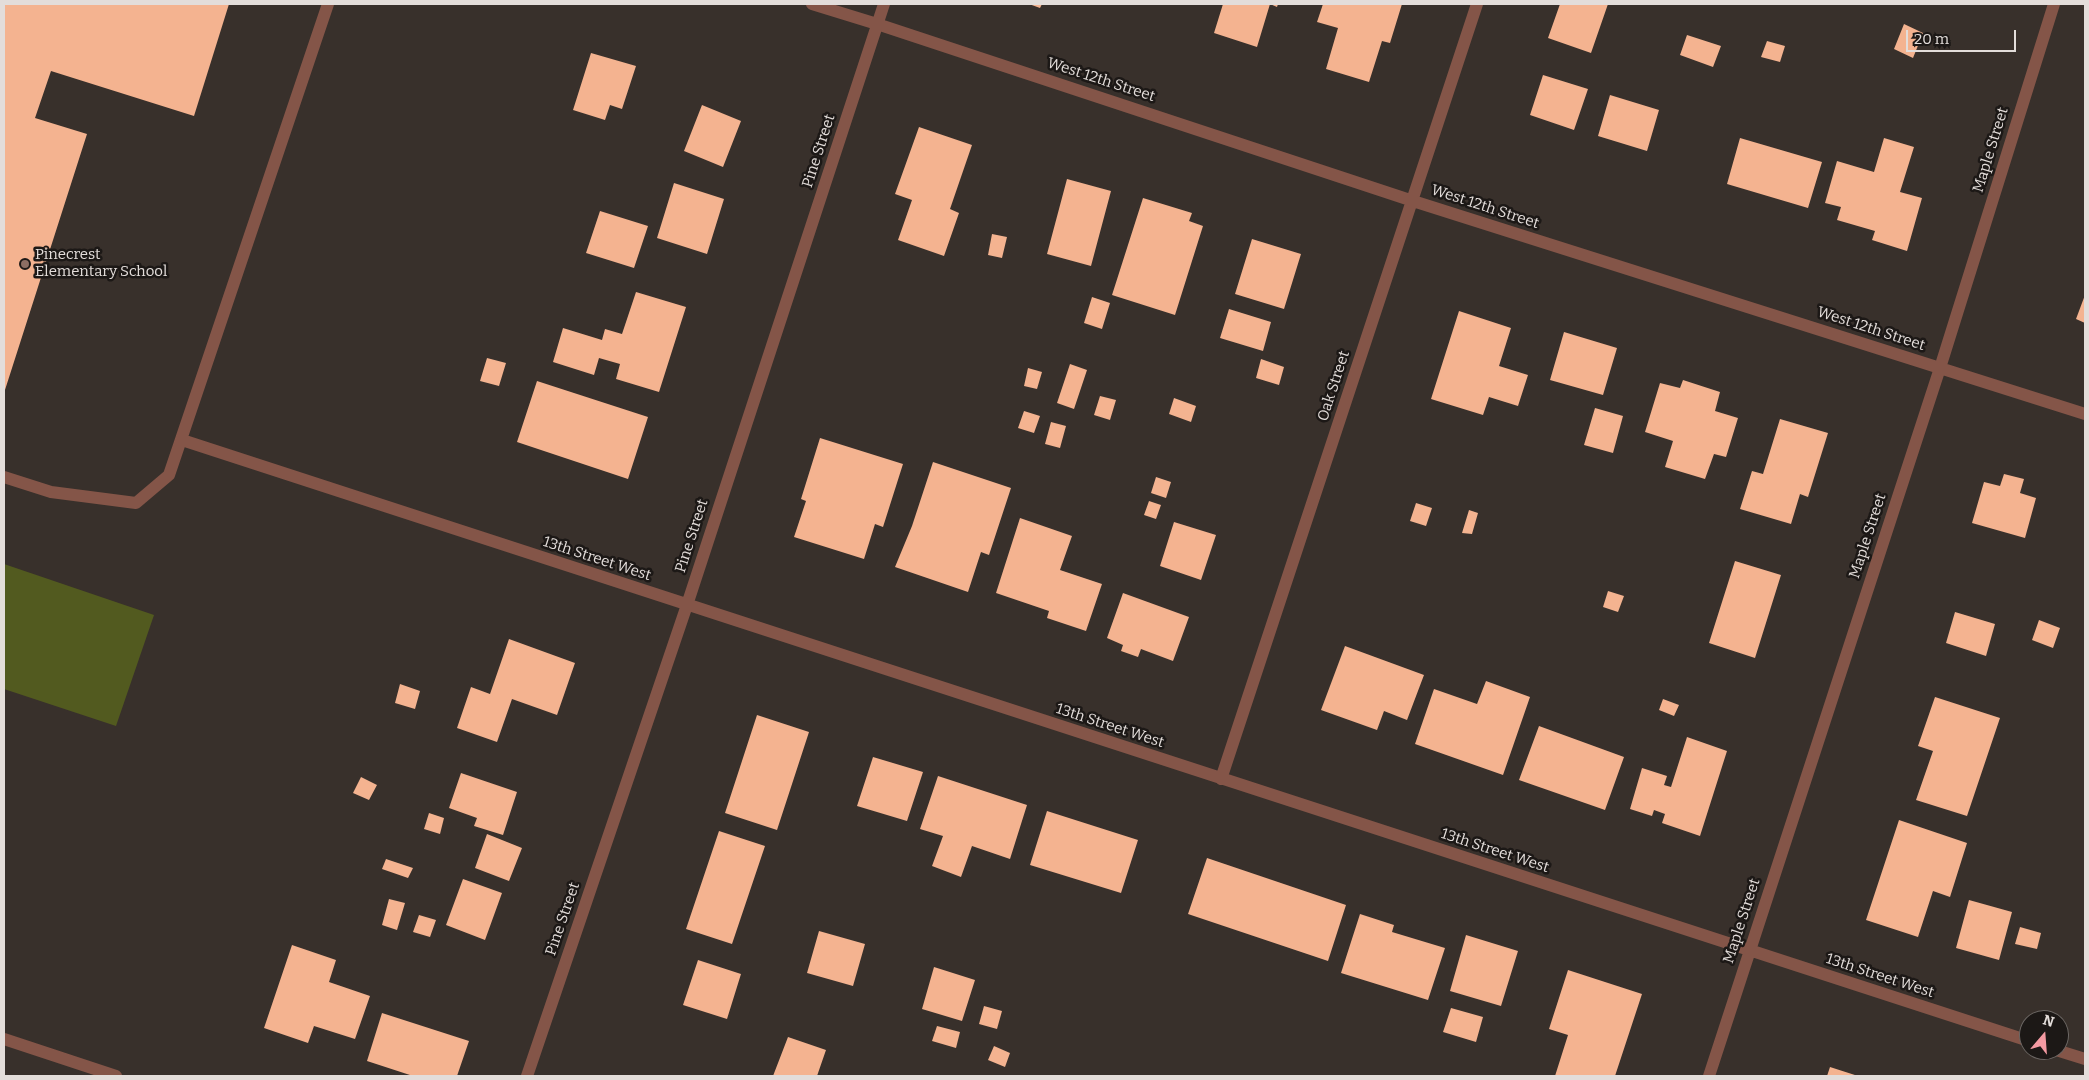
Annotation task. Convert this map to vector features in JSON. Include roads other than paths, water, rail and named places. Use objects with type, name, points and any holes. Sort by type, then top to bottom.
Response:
[{"type":"street","points":[[4,478],[51,492],[136,503],[169,475],[328,4]]},
{"type":"street","name":"West 12th Street","points":[[812,4],[878,24],[1413,201],[2085,414]]},
{"type":"street","name":"Pine Street","points":[[527,1076],[687,605],[884,4]]},
{"type":"street","name":"Oak Street","points":[[1221,779],[1477,4]]},
{"type":"street","name":"Maple Street","points":[[1709,1076],[1940,368],[2054,4]]},
{"type":"street","name":"13th Street West","points":[[182,440],[2019,1038]]},
{"type":"street","points":[[4,1039],[116,1076]]},
{"type":"street","points":[[2069,1054],[2085,1059]]},
{"type":"place","name":"Pinecrest Elementary School","points":[[25,264]]}]
